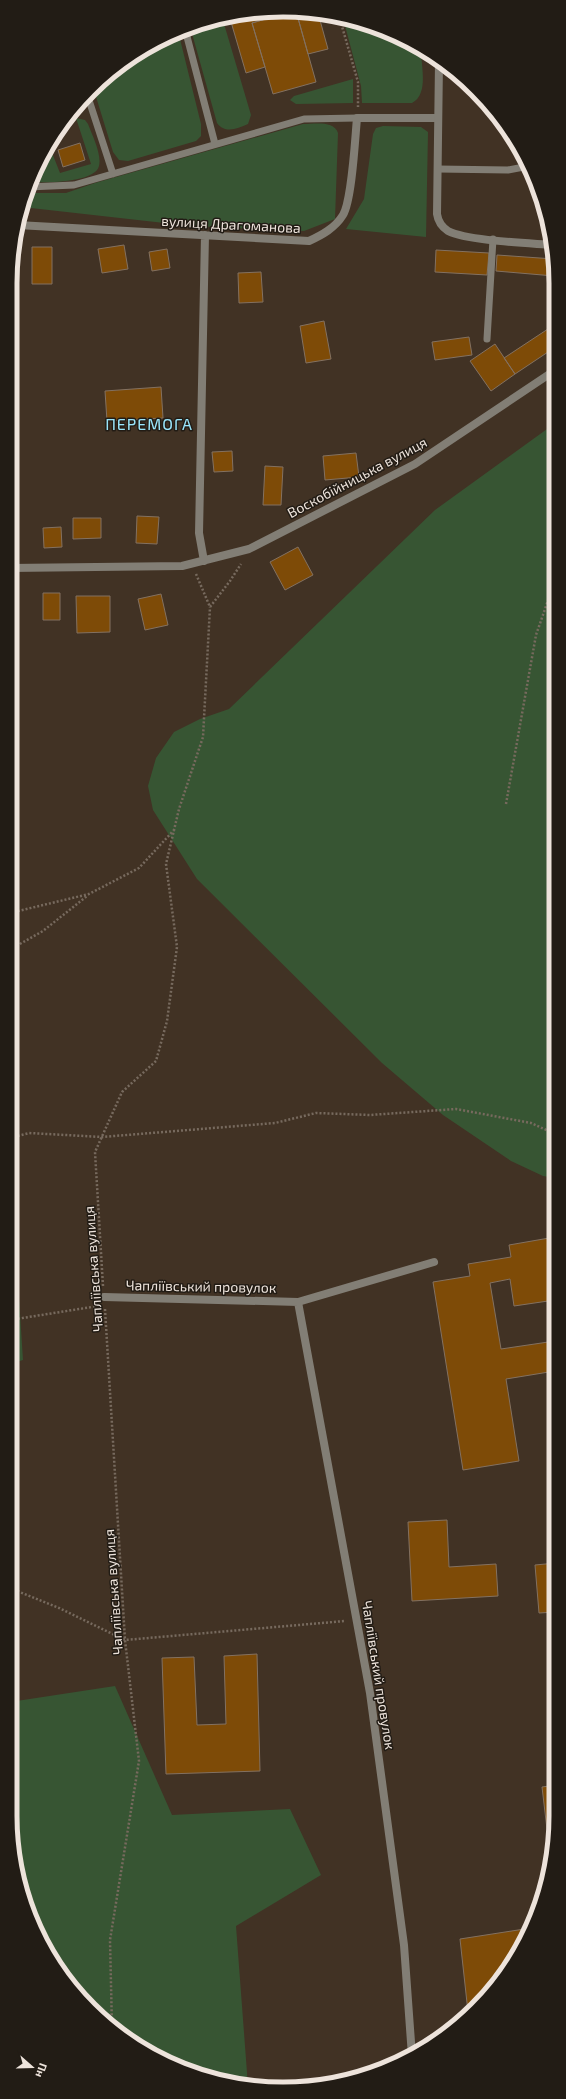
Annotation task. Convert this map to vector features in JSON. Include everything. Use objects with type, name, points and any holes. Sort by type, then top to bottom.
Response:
[{"type":"street","points":[[439,68],[436,214],[441,225],[449,231],[458,234],[493,240],[546,244]]},
{"type":"street","points":[[357,118],[438,118]]},
{"type":"street","name":"вулиця Драгоманова","points":[[23,225],[309,241],[332,228],[338,222],[347,206],[357,118]]},
{"type":"street","points":[[204,561],[199,533],[205,235]]},
{"type":"street","name":"Воскобійницька вулиця","points":[[17,568],[131,568],[182,566],[249,549],[415,464],[549,374]]},
{"type":"street","name":"Чапліївський провулок","points":[[104,1301],[298,1302],[434,1262]]},
{"type":"street","name":"Чапліївський провулок","points":[[298,1302],[358,1620],[371,1700],[404,1945],[411,2049]]},
{"type":"lane","points":[[187,35],[215,144]]},
{"type":"lane","points":[[89,101],[112,174]]},
{"type":"lane","points":[[35,187],[74,185],[304,119],[357,118]]},
{"type":"lane","points":[[438,169],[508,170],[523,167]]},
{"type":"lane","points":[[487,339],[493,240]]},
{"type":"path","points":[[340,23],[358,82],[357,118]]},
{"type":"path","points":[[210,607],[230,581],[249,549]]},
{"type":"path","points":[[102,1137],[122,1092],[156,1061],[167,1021],[177,948],[166,864],[179,809],[203,737],[210,607],[192,564]]},
{"type":"path","points":[[506,804],[536,635],[549,597]]},
{"type":"path","points":[[17,947],[43,931],[89,894],[140,868],[174,830]]},
{"type":"path","points":[[17,911],[89,894]]},
{"type":"path","points":[[17,1136],[28,1133],[102,1137],[275,1123],[316,1113],[370,1115],[456,1108],[531,1123],[549,1131]]},
{"type":"path","name":"Чапліївська вулиця","points":[[102,1137],[95,1152],[125,1640],[139,1761],[110,1940],[112,2019]]},
{"type":"path","points":[[17,1319],[104,1301]]},
{"type":"path","points":[[17,1591],[60,1608],[125,1640],[358,1620]]},
{"type":"green space","points":[[224,24],[251,115],[248,124],[231,130],[220,126],[217,123],[193,37],[194,32]]},
{"type":"green space","points":[[345,24],[385,37],[401,44],[422,56],[423,79],[421,93],[412,103],[362,103],[361,86]]},
{"type":"green space","points":[[180,38],[201,124],[201,136],[196,141],[128,161],[119,160],[113,152],[95,95],[135,62],[165,44]]},
{"type":"green space","points":[[353,79],[353,103],[296,104],[290,100],[294,96]]},
{"type":"green space","points":[[76,118],[85,120],[88,124],[99,156],[99,166],[95,172],[79,179],[57,182],[37,182],[52,152],[60,173],[91,164]]},
{"type":"green space","points":[[303,124],[328,124],[336,129],[338,133],[335,219],[304,231],[191,226],[28,208],[32,193],[66,193],[95,183]]},
{"type":"green space","points":[[383,126],[421,127],[428,132],[426,237],[346,229],[364,199],[373,134],[376,128]]},
{"type":"green space","points":[[549,428],[549,1177],[543,1176],[511,1161],[443,1115],[382,1063],[197,879],[153,810],[148,786],[156,758],[174,732],[200,719],[229,709],[435,510]]},
{"type":"green space","points":[[17,1267],[23,1360],[17,1362]]},
{"type":"green space","points":[[115,1686],[172,1815],[290,1809],[321,1875],[236,1926],[248,2080],[214,2073],[181,2062],[165,2055],[135,2037],[95,2004],[62,1964],[44,1934],[37,1918],[26,1885],[19,1851],[17,1816],[17,1701]]},
{"type":"building","points":[[270,18],[252,23],[265,67],[246,73],[231,22]]},
{"type":"building","points":[[270,18],[298,18],[316,82],[273,94],[252,23]]},
{"type":"building","points":[[298,18],[320,19],[328,49],[308,54]]},
{"type":"building","points":[[80,143],[85,160],[63,167],[58,150]]},
{"type":"building","points":[[124,245],[128,269],[102,273],[98,249]]},
{"type":"building","points":[[32,247],[52,247],[52,284],[32,284]]},
{"type":"building","points":[[167,249],[170,268],[152,271],[149,252]]},
{"type":"building","points":[[436,250],[489,253],[487,275],[435,272]]},
{"type":"building","points":[[497,255],[548,259],[549,276],[496,271]]},
{"type":"building","points":[[261,272],[263,302],[239,303],[238,273]]},
{"type":"building","points":[[324,321],[331,359],[306,363],[300,326]]},
{"type":"building","points":[[549,328],[549,351],[515,374],[504,358]]},
{"type":"building","points":[[469,337],[472,355],[435,360],[432,342]]},
{"type":"building","points":[[495,344],[515,374],[491,391],[470,361]]},
{"type":"building","points":[[161,387],[163,418],[107,421],[105,391]]},
{"type":"building","points":[[232,451],[233,471],[214,472],[212,452]]},
{"type":"building","points":[[356,453],[359,477],[325,480],[323,456]]},
{"type":"building","points":[[265,466],[283,467],[281,505],[263,505]]},
{"type":"building","points":[[137,516],[159,517],[157,544],[136,543]]},
{"type":"building","points":[[73,518],[101,518],[101,538],[73,539]]},
{"type":"building","points":[[61,527],[62,547],[44,548],[43,528]]},
{"type":"building","points":[[298,547],[313,575],[285,590],[270,562]]},
{"type":"building","points":[[43,593],[60,593],[60,620],[43,620]]},
{"type":"building","points":[[161,594],[168,625],[145,630],[138,599]]},
{"type":"building","points":[[76,596],[110,596],[110,632],[77,633]]},
{"type":"building","points":[[549,1238],[549,1301],[514,1306],[510,1279],[490,1283],[501,1349],[549,1342],[549,1372],[506,1379],[519,1461],[463,1470],[433,1282],[470,1276],[468,1264],[511,1257],[509,1245]]},
{"type":"building","points":[[447,1520],[449,1567],[496,1564],[498,1596],[412,1601],[408,1522]]},
{"type":"building","points":[[549,1564],[549,1612],[539,1613],[535,1565]]},
{"type":"building","points":[[257,1654],[260,1771],[166,1774],[162,1658],[194,1657],[197,1725],[226,1724],[224,1656]]},
{"type":"building","points":[[549,1786],[548,1836],[542,1787]]},
{"type":"building","points":[[524,1929],[494,1978],[467,2007],[460,1939]]},
{"type":"district","name":"ПЕРЕМОГА","points":[[149,423]]}]
